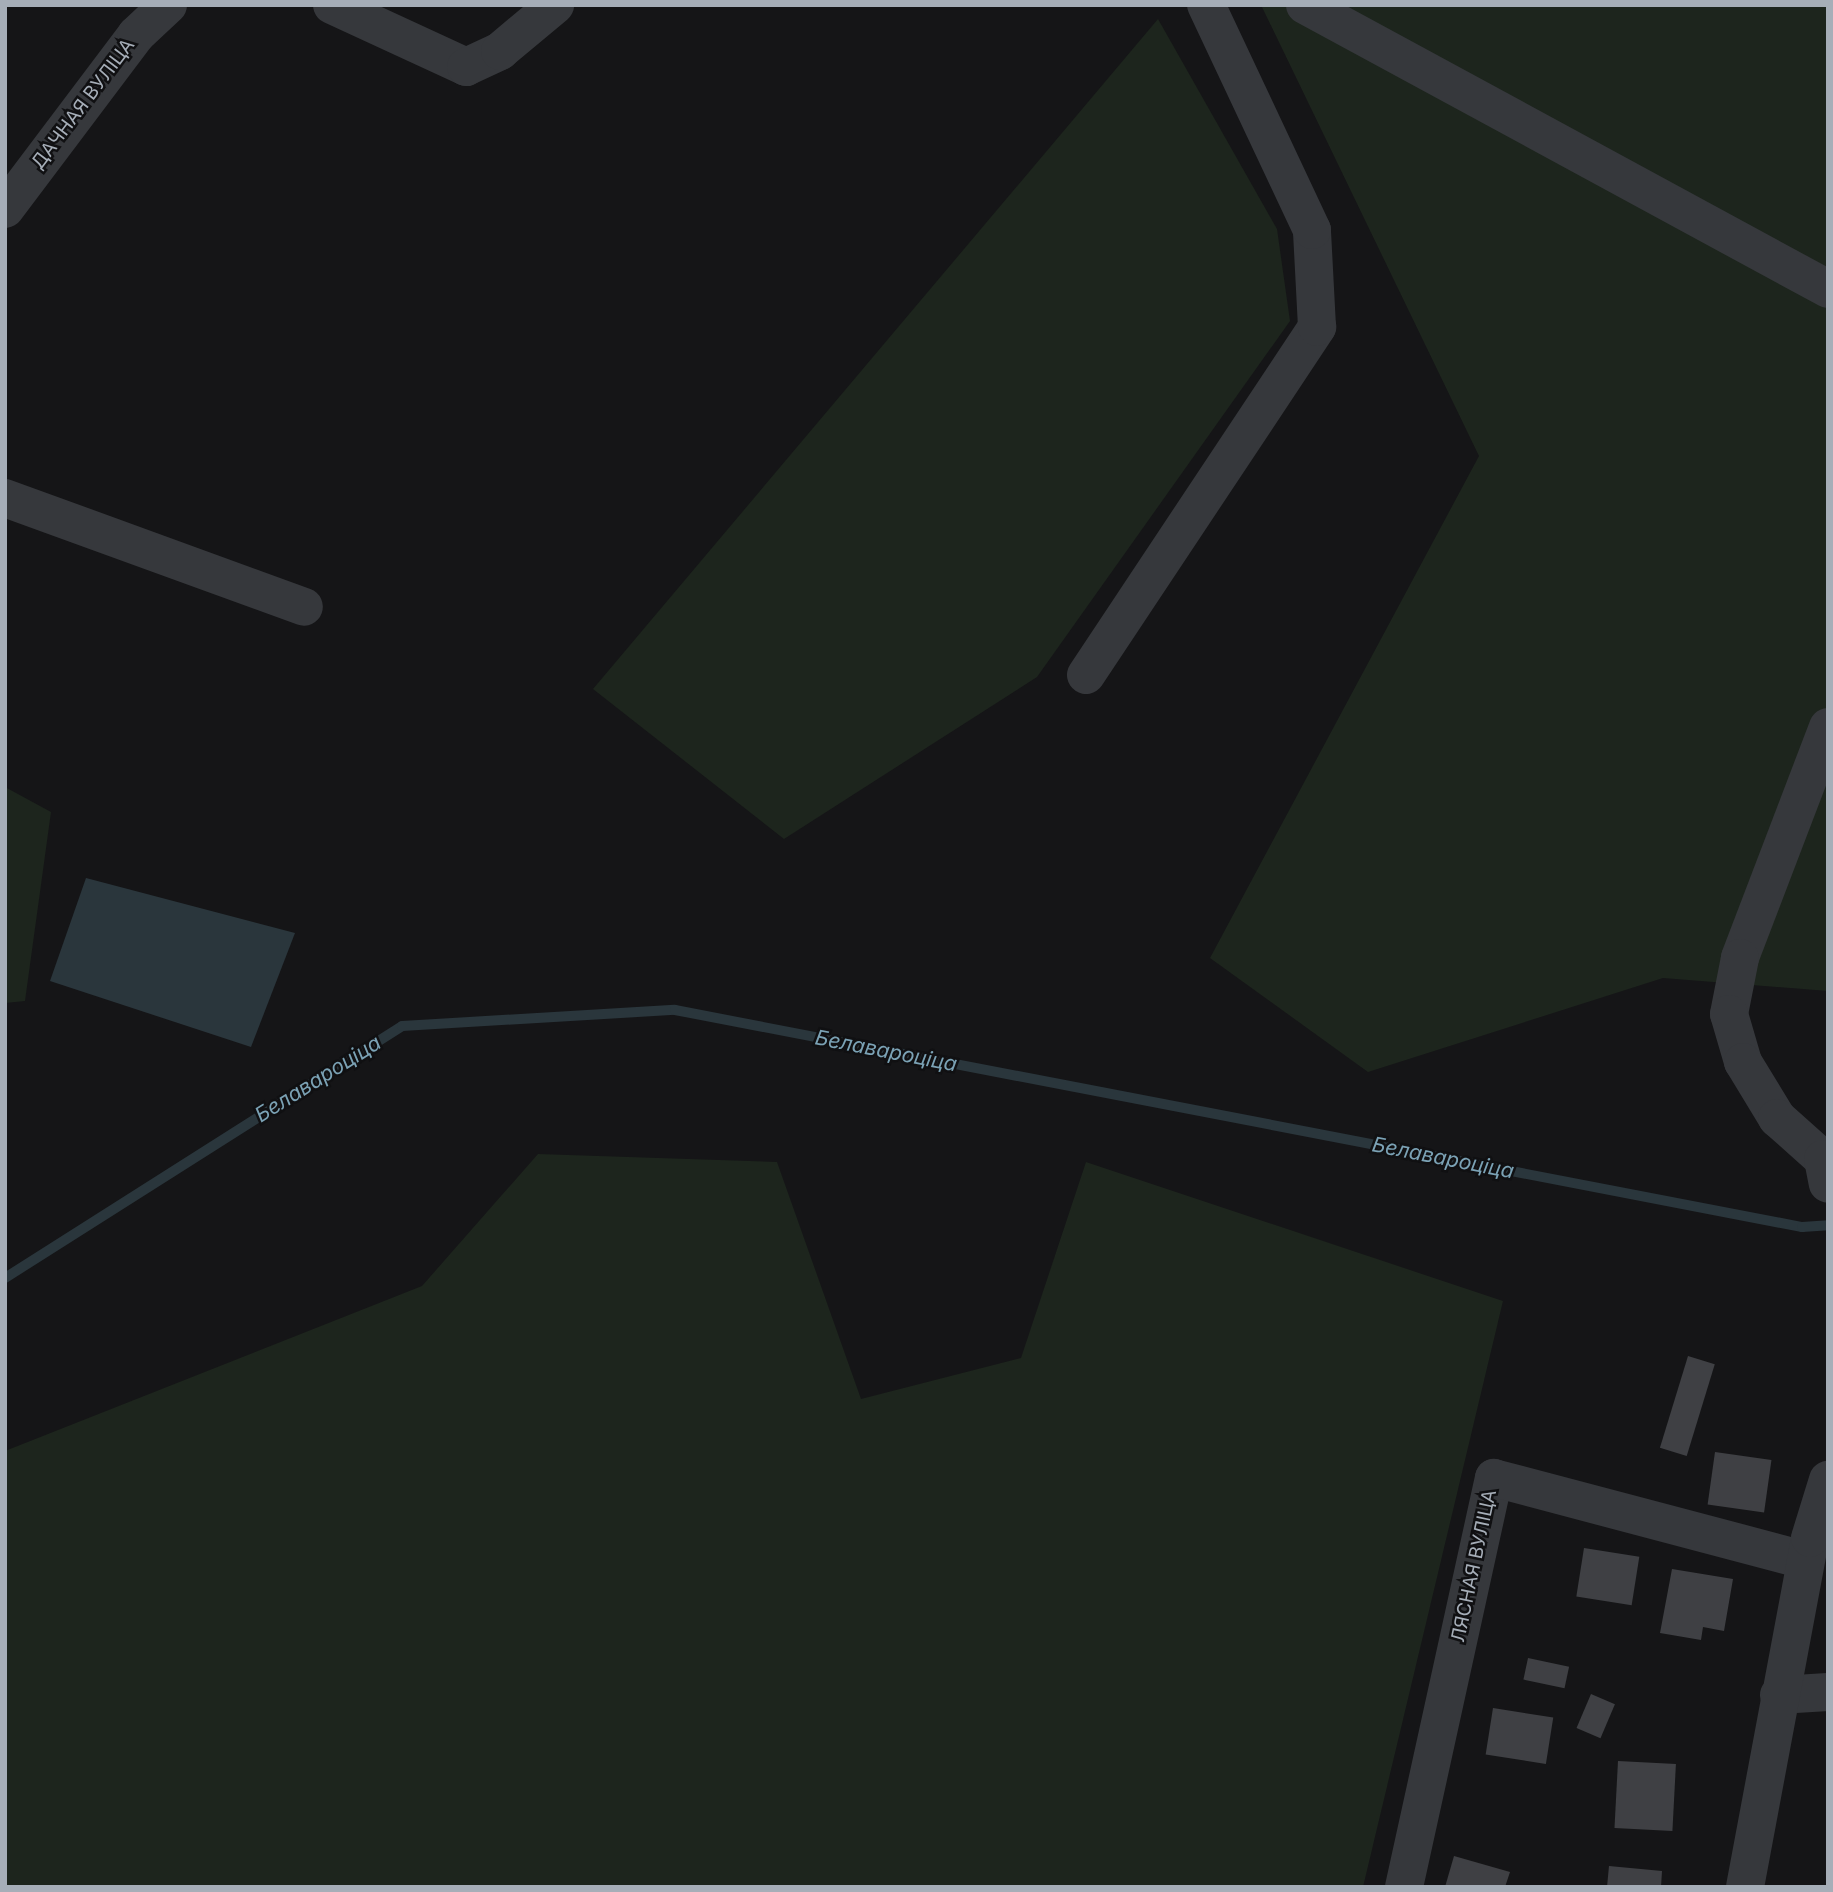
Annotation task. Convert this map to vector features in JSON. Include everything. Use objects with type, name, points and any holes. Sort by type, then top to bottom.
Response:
[{"type":"street","name":"ДАЧНАЯ ВУЛІЦА","points":[[5,209],[136,35],[168,5]]},
{"type":"street","points":[[332,5],[466,67],[500,51],[555,5]]},
{"type":"street","points":[[1086,675],[1317,327],[1312,230],[1206,5]]},
{"type":"street","points":[[1305,5],[1828,289]]},
{"type":"street","points":[[5,498],[303,607]]},
{"type":"street","points":[[1825,1171],[1777,1118],[1743,1062],[1729,1014],[1740,958],[1828,727]]},
{"type":"street","name":"ЛЯСНАЯ ВУЛІЦА","points":[[1404,1887],[1494,1478],[1814,1544]]},
{"type":"street","points":[[1745,1887],[1779,1695],[1828,1480]]},
{"type":"street","points":[[1779,1695],[1828,1692]]},
{"type":"shaded area","points":[[1261,5],[1828,5],[1828,991],[1663,978],[1368,1072],[1210,958],[1479,456]]},
{"type":"shaded area","points":[[1158,19],[1277,229],[1290,321],[1037,677],[784,839],[593,689]]},
{"type":"shaded area","points":[[5,787],[51,812],[25,1001],[5,1003]]},
{"type":"shaded area","points":[[86,878],[295,933],[251,1047],[50,981]]},
{"type":"shaded area","points":[[538,1154],[777,1162],[861,1399],[1021,1358],[1086,1162],[1503,1301],[1363,1887],[5,1887],[5,1451],[422,1286]]},
{"type":"building","points":[[1688,1356],[1715,1364],[1687,1456],[1660,1448]]},
{"type":"building","points":[[1715,1452],[1771,1460],[1764,1512],[1708,1504]]},
{"type":"building","points":[[1584,1548],[1639,1557],[1632,1605],[1576,1596]]},
{"type":"building","points":[[1672,1569],[1733,1579],[1724,1631],[1703,1627],[1701,1640],[1660,1633]]},
{"type":"building","points":[[1528,1658],[1569,1667],[1565,1688],[1523,1680]]},
{"type":"building","points":[[1591,1694],[1615,1704],[1600,1738],[1577,1728]]},
{"type":"building","points":[[1493,1708],[1553,1718],[1546,1764],[1486,1754]]},
{"type":"building","points":[[1618,1761],[1676,1764],[1672,1831],[1614,1828]]},
{"type":"building","points":[[1454,1856],[1510,1872],[1505,1887],[1445,1887]]},
{"type":"building","points":[[1609,1866],[1662,1871],[1661,1887],[1607,1887]]},
{"type":"waterway","name":"Белавароціца","points":[[5,1278],[402,1026],[675,1010],[1802,1227],[1828,1225]]}]
